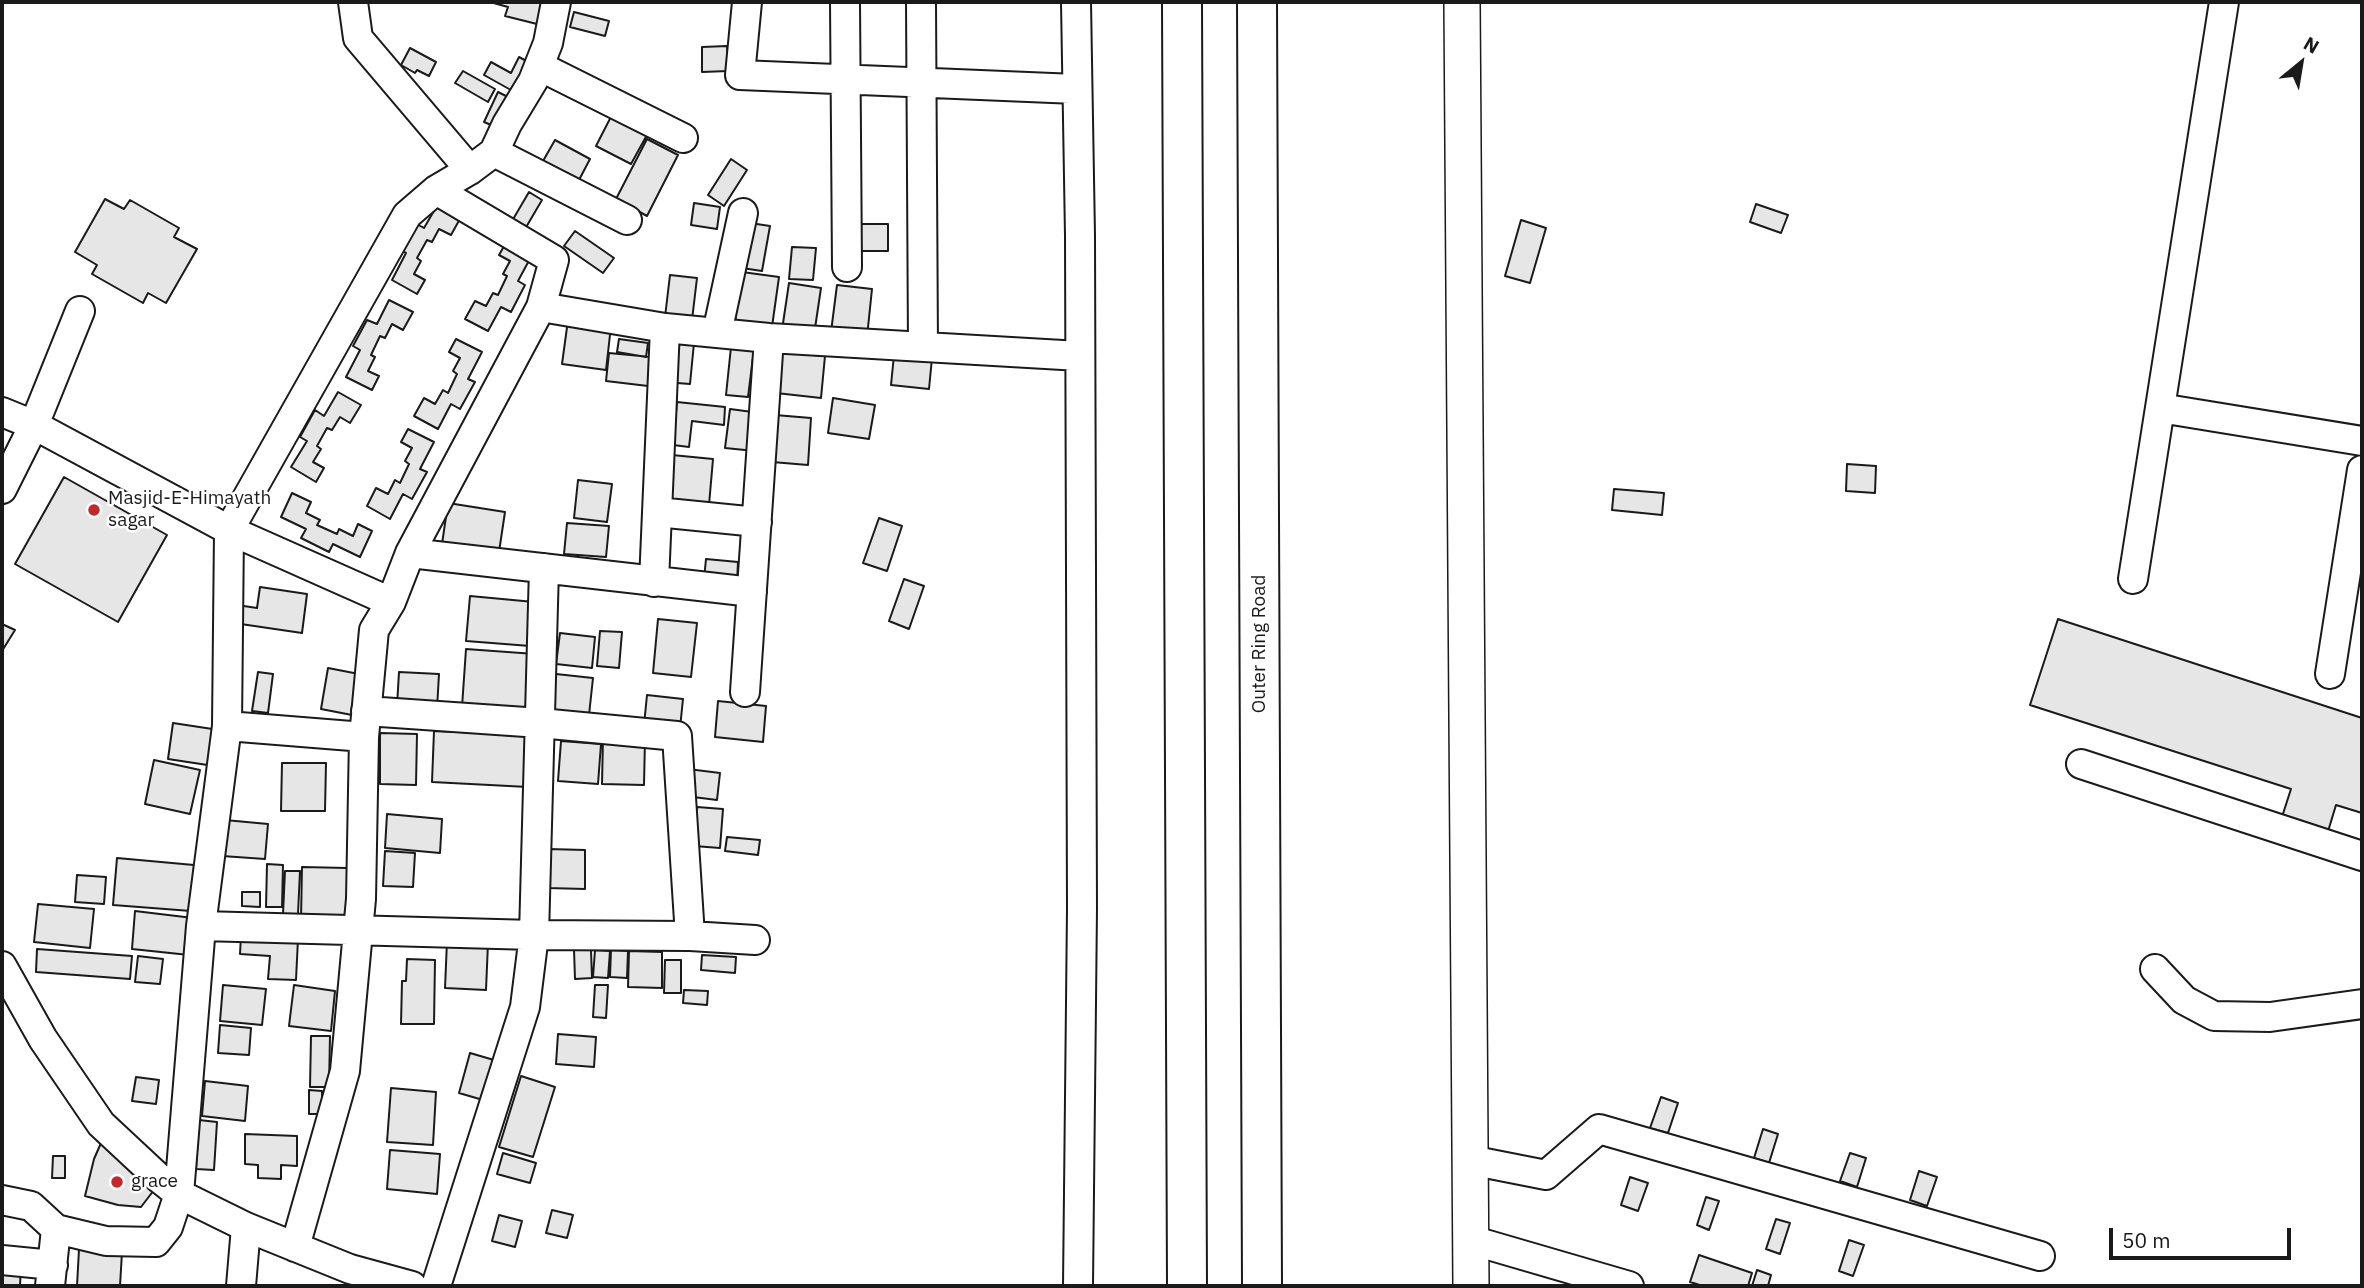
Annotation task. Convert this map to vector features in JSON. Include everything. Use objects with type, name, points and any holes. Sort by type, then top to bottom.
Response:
[{"type":"highway","points":[[1182,2],[1187,1286]]},
{"type":"highway","name":"Outer Ring Road","points":[[1257,2],[1262,1286]]},
{"type":"main road","points":[[1462,2],[1471,1286]]},
{"type":"street","points":[[353,2],[358,38],[470,170]]},
{"type":"street","points":[[2,1200],[31,1206],[56,1229],[106,1241],[156,1242],[168,1227],[179,1194],[201,926],[227,726],[229,530],[407,215],[436,190],[494,152],[533,81],[548,43],[556,2]]},
{"type":"street","points":[[747,2],[740,75],[1076,89]]},
{"type":"street","points":[[845,2],[847,267]]},
{"type":"street","points":[[921,2],[923,347]]},
{"type":"street","points":[[1076,2],[1082,908],[1078,1286]]},
{"type":"street","points":[[2133,579],[2224,2]]},
{"type":"street","points":[[539,66],[682,138]]},
{"type":"street","points":[[494,152],[627,220]]},
{"type":"street","points":[[295,1247],[345,1071],[361,899],[365,724],[374,630],[391,602],[410,553],[541,307],[554,260],[436,190]]},
{"type":"street","points":[[717,333],[743,213]]},
{"type":"street","points":[[541,307],[665,328],[769,338],[1080,356]]},
{"type":"street","points":[[2,489],[34,425],[80,311]]},
{"type":"street","points":[[654,582],[665,328]]},
{"type":"street","points":[[745,692],[769,338]]},
{"type":"street","points":[[2160,408],[2362,441]]},
{"type":"street","points":[[2,412],[34,425],[229,530],[391,602]]},
{"type":"street","points":[[2330,674],[2362,470]]},
{"type":"street","points":[[657,512],[757,522]]},
{"type":"street","points":[[410,553],[752,592]]},
{"type":"street","points":[[436,1286],[525,1007],[534,935],[544,568]]},
{"type":"street","points":[[227,726],[540,723],[677,736],[690,936]]},
{"type":"street","points":[[2081,764],[2362,856]]},
{"type":"street","points":[[201,926],[534,935],[690,936],[755,940]]},
{"type":"street","points":[[2,966],[43,1039],[101,1124],[179,1194],[246,1227],[295,1247],[348,1278],[412,1286]]},
{"type":"street","points":[[2155,969],[2184,1000],[2214,1016],[2270,1017],[2362,1004]]},
{"type":"street","points":[[1471,1160],[1546,1175],[1599,1129],[2040,1256]]},
{"type":"street","points":[[241,1286],[246,1227]]},
{"type":"street","points":[[2,1260],[51,1275],[56,1229]]},
{"type":"street","points":[[1471,1240],[1629,1286]]},
{"type":"building","points":[[490,2],[543,2],[537,24],[505,16],[508,7]]},
{"type":"building","points":[[574,12],[609,21],[605,36],[570,27]]},
{"type":"building","points":[[727,46],[728,71],[702,72],[702,47]]},
{"type":"building","points":[[410,48],[436,62],[429,76],[417,70],[415,73],[401,65]]},
{"type":"building","points":[[519,57],[534,65],[518,94],[484,75],[491,62],[511,73]]},
{"type":"building","points":[[463,71],[495,89],[488,102],[455,83]]},
{"type":"building","points":[[498,92],[510,98],[496,127],[484,122]]},
{"type":"building","points":[[617,105],[653,124],[631,164],[596,146]]},
{"type":"building","points":[[647,139],[678,155],[647,216],[616,199]]},
{"type":"building","points":[[555,140],[590,159],[579,180],[543,161]]},
{"type":"building","points":[[731,159],[747,170],[724,206],[708,195]]},
{"type":"building","points":[[529,192],[542,200],[525,229],[512,221]]},
{"type":"building","points":[[105,199],[124,209],[130,200],[179,228],[174,237],[197,249],[166,303],[148,293],[143,303],[92,274],[97,265],[75,252]]},
{"type":"building","points":[[694,203],[720,207],[717,229],[691,225]]},
{"type":"building","points":[[438,204],[461,217],[451,235],[439,229],[432,242],[427,240],[417,258],[421,261],[414,274],[425,280],[417,294],[392,280],[406,253],[400,250],[415,223],[424,228]]},
{"type":"building","points":[[1756,204],[1788,215],[1781,233],[1750,222]]},
{"type":"building","points":[[1521,220],[1546,228],[1530,283],[1505,276]]},
{"type":"building","points":[[750,223],[770,226],[762,271],[742,268]]},
{"type":"building","points":[[859,224],[888,224],[888,251],[859,251]]},
{"type":"building","points":[[575,231],[614,258],[603,273],[564,246]]},
{"type":"building","points":[[507,241],[532,255],[518,281],[525,285],[511,312],[501,307],[488,331],[465,319],[475,301],[486,306],[493,293],[498,295],[507,276],[503,274],[510,261],[499,255]]},
{"type":"building","points":[[792,247],[816,248],[813,280],[789,279]]},
{"type":"building","points":[[742,272],[779,277],[771,334],[734,329]]},
{"type":"building","points":[[670,275],[697,278],[692,320],[665,317]]},
{"type":"building","points":[[789,283],[821,288],[814,335],[782,330]]},
{"type":"building","points":[[837,285],[872,289],[867,337],[831,332]]},
{"type":"building","points":[[389,300],[413,312],[403,330],[392,324],[385,338],[380,336],[371,355],[375,357],[368,371],[379,376],[372,390],[346,377],[360,350],[353,346],[367,320],[377,324]]},
{"type":"building","points":[[568,320],[611,326],[606,370],[562,364]]},
{"type":"building","points":[[456,339],[482,352],[468,379],[475,382],[460,409],[451,404],[438,429],[414,416],[424,398],[435,404],[443,390],[448,393],[457,374],[453,371],[460,358],[449,352]]},
{"type":"building","points":[[619,339],[648,343],[646,357],[617,352]]},
{"type":"building","points":[[668,340],[694,343],[690,384],[664,382]]},
{"type":"building","points":[[731,347],[754,349],[748,397],[726,395]]},
{"type":"building","points":[[780,352],[825,356],[821,398],[776,393]]},
{"type":"building","points":[[609,353],[651,357],[648,386],[606,381]]},
{"type":"building","points":[[894,355],[932,358],[929,389],[891,385]]},
{"type":"building","points":[[338,392],[361,405],[350,423],[340,417],[332,430],[327,428],[317,446],[321,449],[313,462],[324,468],[316,482],[291,467],[307,441],[300,437],[315,410],[324,416]]},
{"type":"building","points":[[833,398],[875,405],[869,439],[828,433]]},
{"type":"building","points":[[677,402],[725,407],[724,425],[692,421],[689,447],[673,445]]},
{"type":"building","points":[[730,409],[760,413],[755,451],[725,448]]},
{"type":"building","points":[[775,415],[811,418],[808,465],[772,462]]},
{"type":"building","points":[[408,429],[434,442],[420,469],[427,472],[412,499],[403,494],[390,519],[367,506],[376,488],[388,494],[395,480],[400,483],[409,464],[405,461],[412,448],[401,442]]},
{"type":"building","points":[[672,455],[713,459],[709,505],[667,500]]},
{"type":"building","points":[[1847,464],[1876,466],[1875,493],[1846,491]]},
{"type":"building","points":[[64,477],[167,535],[118,622],[15,564]]},
{"type":"building","points":[[578,480],[612,484],[607,522],[574,518]]},
{"type":"building","points":[[1614,489],[1664,493],[1662,515],[1612,510]]},
{"type":"building","points":[[292,493],[311,502],[306,513],[320,520],[317,525],[337,534],[339,529],[353,536],[358,524],[372,531],[360,557],[333,544],[329,552],[301,538],[306,529],[281,517]]},
{"type":"building","points":[[448,503],[505,512],[499,552],[442,544]]},
{"type":"building","points":[[879,518],[902,526],[887,571],[863,563]]},
{"type":"building","points":[[567,523],[609,526],[606,557],[564,554]]},
{"type":"building","points":[[706,559],[738,562],[737,582],[704,579]]},
{"type":"building","points":[[904,579],[924,586],[909,629],[889,621]]},
{"type":"building","points":[[260,587],[307,594],[302,633],[234,623],[237,605],[257,608]]},
{"type":"building","points":[[470,596],[534,602],[530,646],[466,641]]},
{"type":"building","points":[[658,619],[697,623],[691,677],[653,673]]},
{"type":"building","points":[[2058,619],[2362,718],[2362,813],[2336,805],[2326,838],[2280,823],[2291,789],[2030,705]]},
{"type":"building","points":[[2,624],[15,630],[2,651]]},
{"type":"building","points":[[600,631],[622,632],[619,668],[597,666]]},
{"type":"building","points":[[560,633],[595,637],[592,668],[556,664]]},
{"type":"building","points":[[466,649],[535,654],[531,712],[462,707]]},
{"type":"building","points":[[328,668],[359,674],[352,715],[321,709]]},
{"type":"building","points":[[258,672],[273,674],[268,713],[252,711]]},
{"type":"building","points":[[399,672],[439,674],[437,709],[397,706]]},
{"type":"building","points":[[556,674],[593,678],[589,715],[552,711]]},
{"type":"building","points":[[647,695],[683,699],[680,728],[644,725]]},
{"type":"building","points":[[718,701],[766,706],[763,742],[715,737]]},
{"type":"building","points":[[173,723],[219,730],[214,766],[168,759]]},
{"type":"building","points":[[434,731],[531,735],[528,787],[432,782]]},
{"type":"building","points":[[380,733],[417,734],[416,785],[380,784]]},
{"type":"building","points":[[603,738],[645,739],[644,785],[602,784]]},
{"type":"building","points":[[561,741],[601,744],[598,784],[558,781]]},
{"type":"building","points":[[154,760],[200,770],[190,814],[145,804]]},
{"type":"building","points":[[282,763],[326,763],[325,811],[281,811]]},
{"type":"building","points":[[688,769],[720,773],[717,800],[685,796]]},
{"type":"building","points":[[697,807],[723,809],[720,848],[694,846]]},
{"type":"building","points":[[387,814],[442,819],[440,853],[385,848]]},
{"type":"building","points":[[225,820],[268,824],[265,859],[222,856]]},
{"type":"building","points":[[727,837],[760,840],[758,855],[725,851]]},
{"type":"building","points":[[548,849],[585,850],[585,889],[547,888]]},
{"type":"building","points":[[385,851],[415,853],[413,887],[383,886]]},
{"type":"building","points":[[117,858],[194,865],[191,911],[113,905]]},
{"type":"building","points":[[267,864],[283,865],[282,907],[266,907]]},
{"type":"building","points":[[302,867],[347,868],[347,920],[301,919]]},
{"type":"building","points":[[285,871],[300,871],[298,914],[283,914]]},
{"type":"building","points":[[77,875],[106,877],[104,904],[75,902]]},
{"type":"building","points":[[242,892],[260,892],[260,907],[242,906]]},
{"type":"building","points":[[38,904],[94,909],[90,948],[34,942]]},
{"type":"building","points":[[135,911],[193,918],[189,955],[132,949]]},
{"type":"building","points":[[241,935],[298,939],[296,980],[268,979],[270,956],[240,954]]},
{"type":"building","points":[[447,941],[488,943],[486,990],[445,988]]},
{"type":"building","points":[[37,949],[132,956],[130,979],[36,972]]},
{"type":"building","points":[[574,950],[591,950],[592,978],[575,979]]},
{"type":"building","points":[[595,950],[610,951],[608,978],[593,977]]},
{"type":"building","points":[[611,950],[628,951],[627,978],[610,977]]},
{"type":"building","points":[[629,951],[662,952],[662,988],[628,987]]},
{"type":"building","points":[[702,955],[736,957],[735,973],[701,970]]},
{"type":"building","points":[[138,956],[163,959],[160,984],[135,982]]},
{"type":"building","points":[[407,959],[435,960],[434,1024],[401,1024],[402,981],[406,981]]},
{"type":"building","points":[[665,960],[681,960],[681,993],[664,993]]},
{"type":"building","points":[[223,985],[266,989],[262,1025],[220,1021]]},
{"type":"building","points":[[294,985],[335,991],[331,1031],[289,1026]]},
{"type":"building","points":[[595,985],[608,985],[606,1018],[593,1017]]},
{"type":"building","points":[[684,990],[708,991],[707,1005],[683,1003]]},
{"type":"building","points":[[220,1025],[251,1028],[249,1055],[218,1053]]},
{"type":"building","points":[[558,1034],[596,1037],[594,1067],[556,1064]]},
{"type":"building","points":[[311,1036],[330,1036],[329,1087],[310,1087]]},
{"type":"building","points":[[470,1053],[494,1060],[483,1100],[459,1093]]},
{"type":"building","points":[[521,1076],[555,1087],[533,1157],[499,1147]]},
{"type":"building","points":[[136,1077],[159,1080],[156,1104],[132,1101]]},
{"type":"building","points":[[205,1081],[248,1086],[245,1121],[202,1116]]},
{"type":"building","points":[[391,1088],[436,1092],[433,1145],[387,1142]]},
{"type":"building","points":[[309,1090],[322,1091],[322,1114],[309,1114]]},
{"type":"building","points":[[1661,1097],[1678,1103],[1668,1133],[1650,1128]]},
{"type":"building","points":[[199,1120],[217,1122],[214,1170],[196,1169]]},
{"type":"building","points":[[1763,1129],[1778,1134],[1769,1163],[1754,1158]]},
{"type":"building","points":[[245,1134],[297,1136],[297,1166],[281,1165],[281,1179],[258,1178],[258,1165],[245,1164]]},
{"type":"building","name":"grace","points":[[101,1143],[154,1190],[141,1207],[118,1205],[85,1196]]},
{"type":"building","points":[[390,1150],[440,1154],[437,1194],[387,1189]]},
{"type":"building","points":[[503,1153],[536,1163],[530,1183],[497,1174]]},
{"type":"building","points":[[1850,1153],[1866,1158],[1857,1187],[1840,1181]]},
{"type":"building","points":[[53,1156],[65,1156],[65,1178],[52,1178]]},
{"type":"building","points":[[1919,1171],[1937,1177],[1927,1206],[1910,1200]]},
{"type":"building","points":[[1630,1177],[1648,1183],[1638,1211],[1621,1205]]},
{"type":"building","points":[[1706,1197],[1719,1201],[1709,1230],[1697,1225]]},
{"type":"building","points":[[552,1210],[573,1215],[567,1238],[546,1233]]},
{"type":"building","points":[[499,1215],[522,1221],[515,1247],[492,1241]]},
{"type":"building","points":[[1776,1219],[1790,1223],[1780,1254],[1766,1249]]},
{"type":"building","points":[[1849,1240],[1864,1245],[1853,1276],[1839,1271]]},
{"type":"building","points":[[79,1249],[122,1252],[120,1286],[77,1286]]},
{"type":"building","points":[[1699,1255],[1752,1273],[1748,1286],[1703,1286],[1690,1282]]},
{"type":"building","points":[[2,1264],[21,1265],[20,1286],[2,1286]]},
{"type":"building","points":[[1757,1270],[1771,1275],[1768,1286],[1752,1286]]},
{"type":"place","name":"Masjid-E-Himayath sagar","points":[[94,510]]},
{"type":"place","name":"grace","points":[[117,1182]]}]
